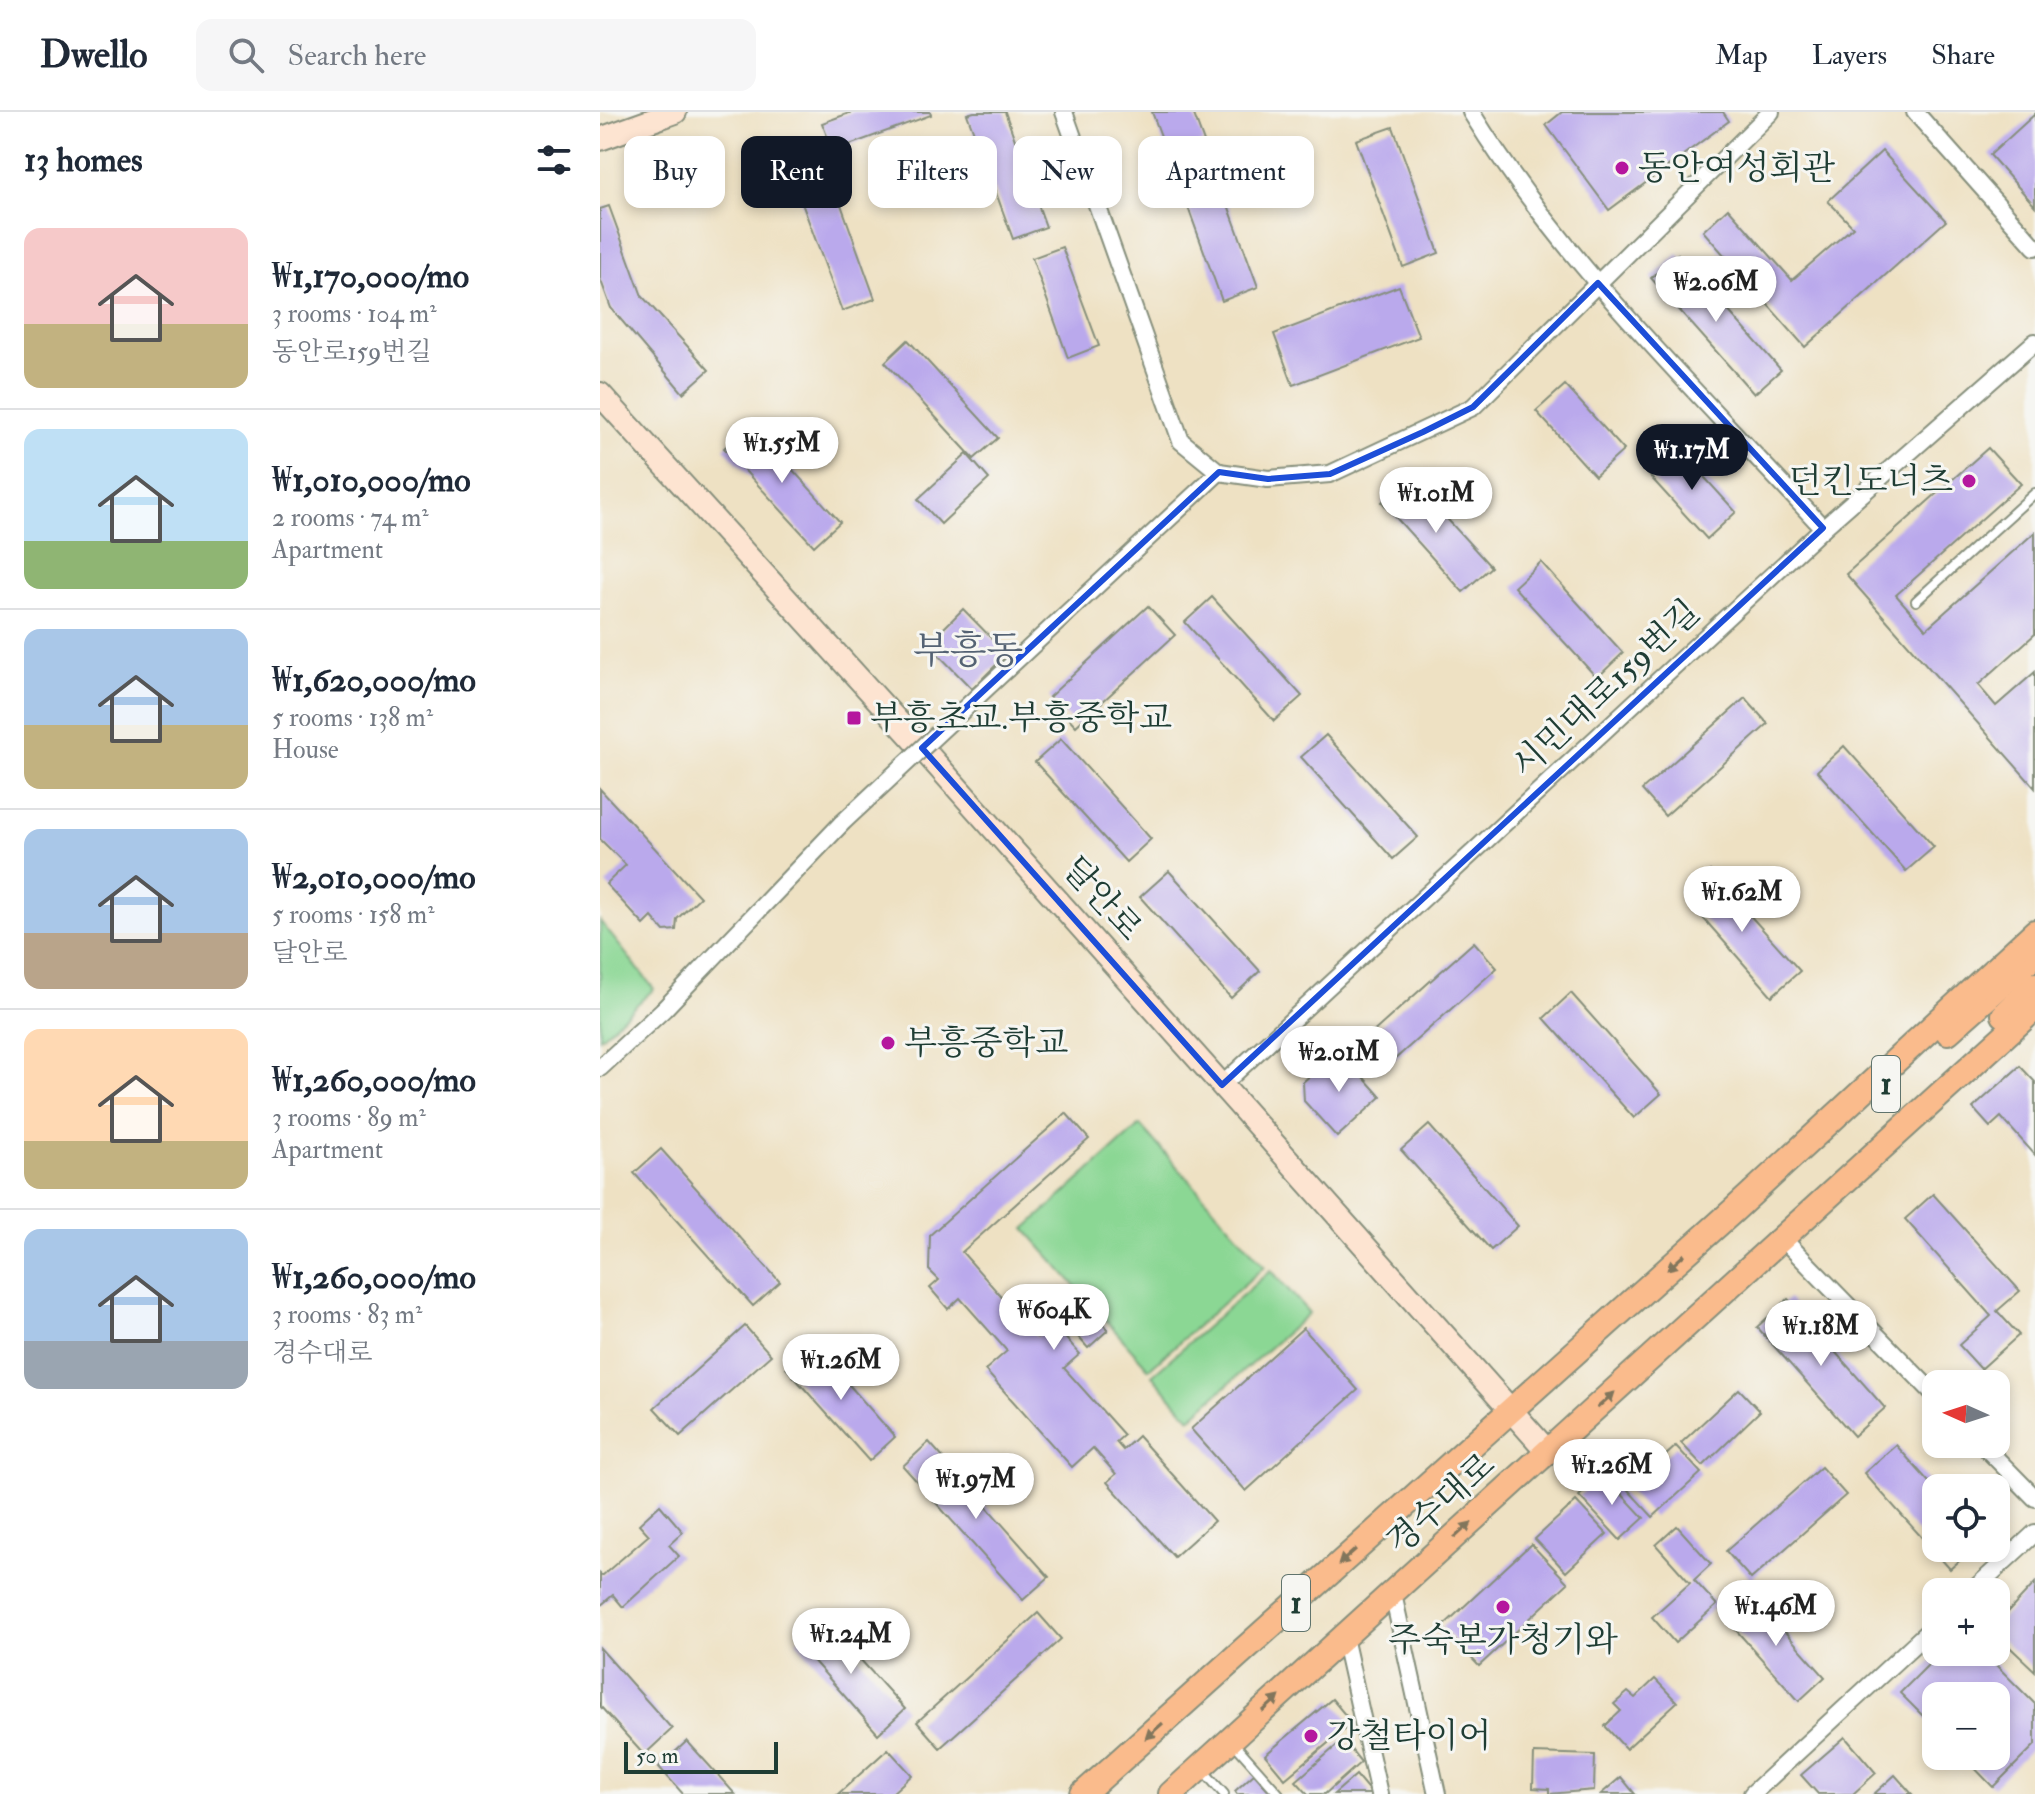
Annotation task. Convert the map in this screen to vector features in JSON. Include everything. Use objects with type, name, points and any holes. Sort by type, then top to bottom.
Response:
[{"type":"main road","name":"경수대로","points":[[1083,1794],[1734,1210],[2035,932]]},
{"type":"main road","name":"경수대로","points":[[1734,1210],[1978,1008],[2035,955]]},
{"type":"main road","name":"경수대로","points":[[1828,1198],[2035,985]]},
{"type":"main road","name":"경수대로","points":[[1171,1794],[2035,1008]]},
{"type":"street","points":[[600,139],[675,112]]},
{"type":"street","points":[[1064,112],[1181,441],[1219,472],[1268,479],[1330,474],[1473,407],[1771,112]]},
{"type":"street","points":[[1471,112],[1510,175],[1565,249],[1823,528]]},
{"type":"street","points":[[1915,112],[2035,247]]},
{"type":"street","name":"시민대로159번길","points":[[1222,1085],[1823,528],[2035,342]]},
{"type":"street","name":"달안로","points":[[600,394],[1548,1452]]},
{"type":"street","points":[[600,1068],[664,1009],[842,823],[1219,472]]},
{"type":"street","points":[[1783,1239],[1922,1382]]},
{"type":"street","points":[[1996,1458],[2035,1498]]},
{"type":"street","points":[[1986,1578],[2035,1533]]},
{"type":"street","points":[[1393,1594],[1437,1794]]},
{"type":"street","points":[[1344,1637],[1379,1794]]},
{"type":"street","points":[[1752,1794],[1922,1637]]},
{"type":"lane","points":[[1916,601],[2035,493]]},
{"type":"lane","points":[[1231,1740],[1279,1794]]},
{"type":"lane","points":[[1200,1768],[1224,1794]]},
{"type":"highlighted area","points":[[1598,283],[1823,528],[1222,1085],[922,748],[1219,472],[1268,479],[1330,474],[1423,432],[1473,407]]},
{"type":"green space","points":[[600,921],[654,989],[600,1038]]},
{"type":"green space","points":[[1140,1125],[1265,1266],[1149,1369],[1025,1229]]},
{"type":"green space","points":[[1271,1270],[1309,1313],[1190,1418],[1152,1375]]},
{"type":"building","points":[[852,112],[930,112],[931,115],[852,144],[852,136],[827,136],[822,123]]},
{"type":"building","points":[[1005,112],[1014,136],[1013,208],[1039,208],[1046,227],[1013,239],[997,196],[997,136],[975,136],[967,114]]},
{"type":"building","points":[[1152,112],[1193,112],[1202,136],[1161,136]]},
{"type":"building","name":"동안여성회관","points":[[1562,112],[1723,112],[1729,121],[1609,210],[1546,125]]},
{"type":"building","points":[[2035,114],[2035,206],[1990,155]]},
{"type":"building","points":[[1393,127],[1439,253],[1403,267],[1356,140]]},
{"type":"building","points":[[1882,151],[1946,221],[1805,347],[1703,231],[1728,208],[1792,280],[1853,227],[1828,201]]},
{"type":"building","points":[[609,206],[642,296],[709,370],[683,393],[611,308],[600,278],[600,209]]},
{"type":"building","points":[[804,208],[842,208],[875,299],[842,311]]},
{"type":"building","points":[[1188,208],[1229,208],[1258,287],[1222,301]]},
{"type":"building","points":[[1062,247],[1099,346],[1068,358],[1032,258]]},
{"type":"building","points":[[1678,254],[1781,370],[1754,394],[1651,278]]},
{"type":"building","points":[[1399,286],[1419,337],[1293,385],[1274,334]]},
{"type":"building","points":[[908,340],[998,438],[974,459],[885,362]]},
{"type":"building","points":[[1565,385],[1624,450],[1595,476],[1536,411]]},
{"type":"building","points":[[751,424],[840,522],[814,546],[724,448]]},
{"type":"building","points":[[1676,446],[1736,512],[1707,539],[1647,473]]},
{"type":"building","points":[[1988,448],[2021,484],[1896,595],[1926,629],[2035,532],[2035,634],[1978,685],[1996,706],[2035,672],[2035,788],[1846,574]]},
{"type":"building","points":[[967,454],[989,479],[941,524],[918,499]]},
{"type":"building","points":[[1409,477],[1491,567],[1463,592],[1382,502]]},
{"type":"building","points":[[1541,562],[1623,653],[1597,678],[1514,587]]},
{"type":"building","points":[[1212,597],[1302,696],[1274,721],[1185,622]]},
{"type":"building","points":[[1148,606],[1175,635],[1076,726],[1049,697]]},
{"type":"building","points":[[963,609],[1007,654],[972,689],[928,644]]},
{"type":"building","points":[[1745,698],[1768,724],[1665,816],[1642,790]]},
{"type":"building","points":[[1326,735],[1418,837],[1393,859],[1301,757]]},
{"type":"building","points":[[1061,739],[1151,839],[1126,862],[1035,762]]},
{"type":"building","points":[[1844,746],[1934,847],[1906,871],[1817,771]]},
{"type":"building","points":[[600,789],[700,897],[677,919],[676,930],[664,931],[652,917],[644,925],[606,884],[626,865],[600,839]]},
{"type":"building","points":[[1169,871],[1260,971],[1231,998],[1140,897]]},
{"type":"building","points":[[1710,871],[1800,971],[1772,996],[1683,895]]},
{"type":"building","points":[[1474,942],[1497,968],[1394,1060],[1371,1034]]},
{"type":"building","points":[[1571,993],[1661,1094],[1634,1118],[1544,1018]]},
{"type":"building","points":[[1339,1050],[1381,1097],[1337,1137],[1304,1101],[1303,1082]]},
{"type":"building","points":[[2020,1066],[2035,1082],[2035,1155],[2001,1117],[1990,1127],[1973,1108]]},
{"type":"building","points":[[1066,1113],[1089,1139],[962,1252],[1037,1337],[1052,1323],[1080,1354],[1064,1368],[1124,1435],[1116,1442],[1123,1450],[1138,1436],[1214,1521],[1174,1557],[1107,1482],[1116,1474],[1093,1448],[1072,1467],[985,1370],[1007,1351],[960,1298],[948,1309],[930,1288],[939,1280],[929,1270],[930,1235]]},
{"type":"building","points":[[1429,1125],[1518,1226],[1491,1250],[1401,1150]]},
{"type":"building","points":[[661,1149],[780,1282],[753,1306],[634,1173]]},
{"type":"building","points":[[1933,1194],[2020,1291],[1997,1311],[2019,1335],[1981,1369],[1959,1345],[1991,1316],[1905,1219]]},
{"type":"building","points":[[1079,1297],[1108,1330],[1088,1348],[1059,1315]]},
{"type":"building","points":[[1788,1299],[1885,1408],[1854,1436],[1757,1327]]},
{"type":"building","points":[[745,1326],[771,1355],[680,1436],[654,1408]]},
{"type":"building","points":[[1303,1328],[1358,1390],[1246,1491],[1191,1429]]},
{"type":"building","points":[[813,1344],[895,1437],[869,1461],[786,1368]]},
{"type":"building","points":[[1739,1389],[1760,1411],[1703,1466],[1681,1443]]},
{"type":"building","points":[[929,1442],[1049,1577],[1023,1600],[903,1466]]},
{"type":"building","points":[[1896,1445],[1922,1474],[1922,1538],[1864,1473]]},
{"type":"building","points":[[1676,1446],[1701,1473],[1653,1517],[1628,1490]]},
{"type":"building","points":[[1821,1467],[1846,1495],[1751,1579],[1726,1551]]},
{"type":"building","points":[[1603,1474],[1644,1518],[1620,1540],[1579,1496]]},
{"type":"building","points":[[1576,1501],[1607,1534],[1566,1572],[1535,1539]]},
{"type":"building","points":[[660,1505],[683,1532],[669,1545],[679,1556],[623,1607],[613,1595],[600,1606],[600,1574],[602,1576],[649,1535],[639,1524]]},
{"type":"building","points":[[1677,1526],[1711,1564],[1694,1580],[1717,1605],[1675,1643],[1652,1617],[1690,1583],[1656,1545]]},
{"type":"building","points":[[1531,1544],[1568,1583],[1479,1666],[1442,1627]]},
{"type":"building","points":[[1944,1562],[1958,1562],[1950,1569]]},
{"type":"building","points":[[2035,1583],[2035,1671],[2010,1647],[2010,1610]]},
{"type":"building","points":[[1753,1596],[1825,1677],[1799,1701],[1727,1620]]},
{"type":"building","points":[[1038,1613],[1061,1639],[940,1748],[917,1722]]},
{"type":"building","points":[[822,1617],[905,1709],[878,1734],[796,1641]]},
{"type":"building","points":[[600,1648],[672,1729],[644,1755],[600,1706]]},
{"type":"building","points":[[1927,1666],[1997,1666],[2035,1704],[2035,1745],[2010,1770],[2010,1682],[1922,1682],[1922,1715],[1900,1693]]},
{"type":"building","points":[[1655,1679],[1677,1702],[1626,1749],[1605,1726],[1621,1711],[1614,1704],[1628,1692],[1635,1698]]},
{"type":"building","points":[[1332,1699],[1352,1723],[1285,1779],[1265,1755]]},
{"type":"building","points":[[1845,1737],[1876,1773],[1853,1794],[1818,1794],[1801,1775]]},
{"type":"building","points":[[1343,1740],[1361,1762],[1325,1794],[1308,1794],[1296,1781]]},
{"type":"building","points":[[687,1741],[735,1794],[683,1794],[659,1767]]},
{"type":"building","points":[[888,1749],[912,1775],[891,1794],[838,1794]]},
{"type":"building","points":[[1534,1753],[1595,1755],[1594,1790],[1549,1794],[1549,1789],[1533,1788]]},
{"type":"building","points":[[1977,1770],[2010,1770],[1993,1787]]},
{"type":"building","points":[[1254,1774],[1272,1794],[1237,1794],[1235,1791]]},
{"type":"building","points":[[1356,1775],[1372,1794],[1334,1794]]},
{"type":"building","points":[[1895,1775],[1912,1794],[1874,1794]]},
{"type":"building","points":[[1621,1777],[1635,1794],[1601,1794]]},
{"type":"place","name":"동안여성회관","points":[[1622,168]]},
{"type":"place","name":"던킨도너츠","points":[[1969,481]]},
{"type":"place","name":"부흥초교.부흥중학교","points":[[854,718]]},
{"type":"place","name":"부흥중학교","points":[[888,1043]]},
{"type":"place","name":"주숙본가청기와","points":[[1503,1607]]},
{"type":"place","name":"강철타이어","points":[[1311,1736]]},
{"type":"district","name":"부흥동","points":[[968,651]]}]
